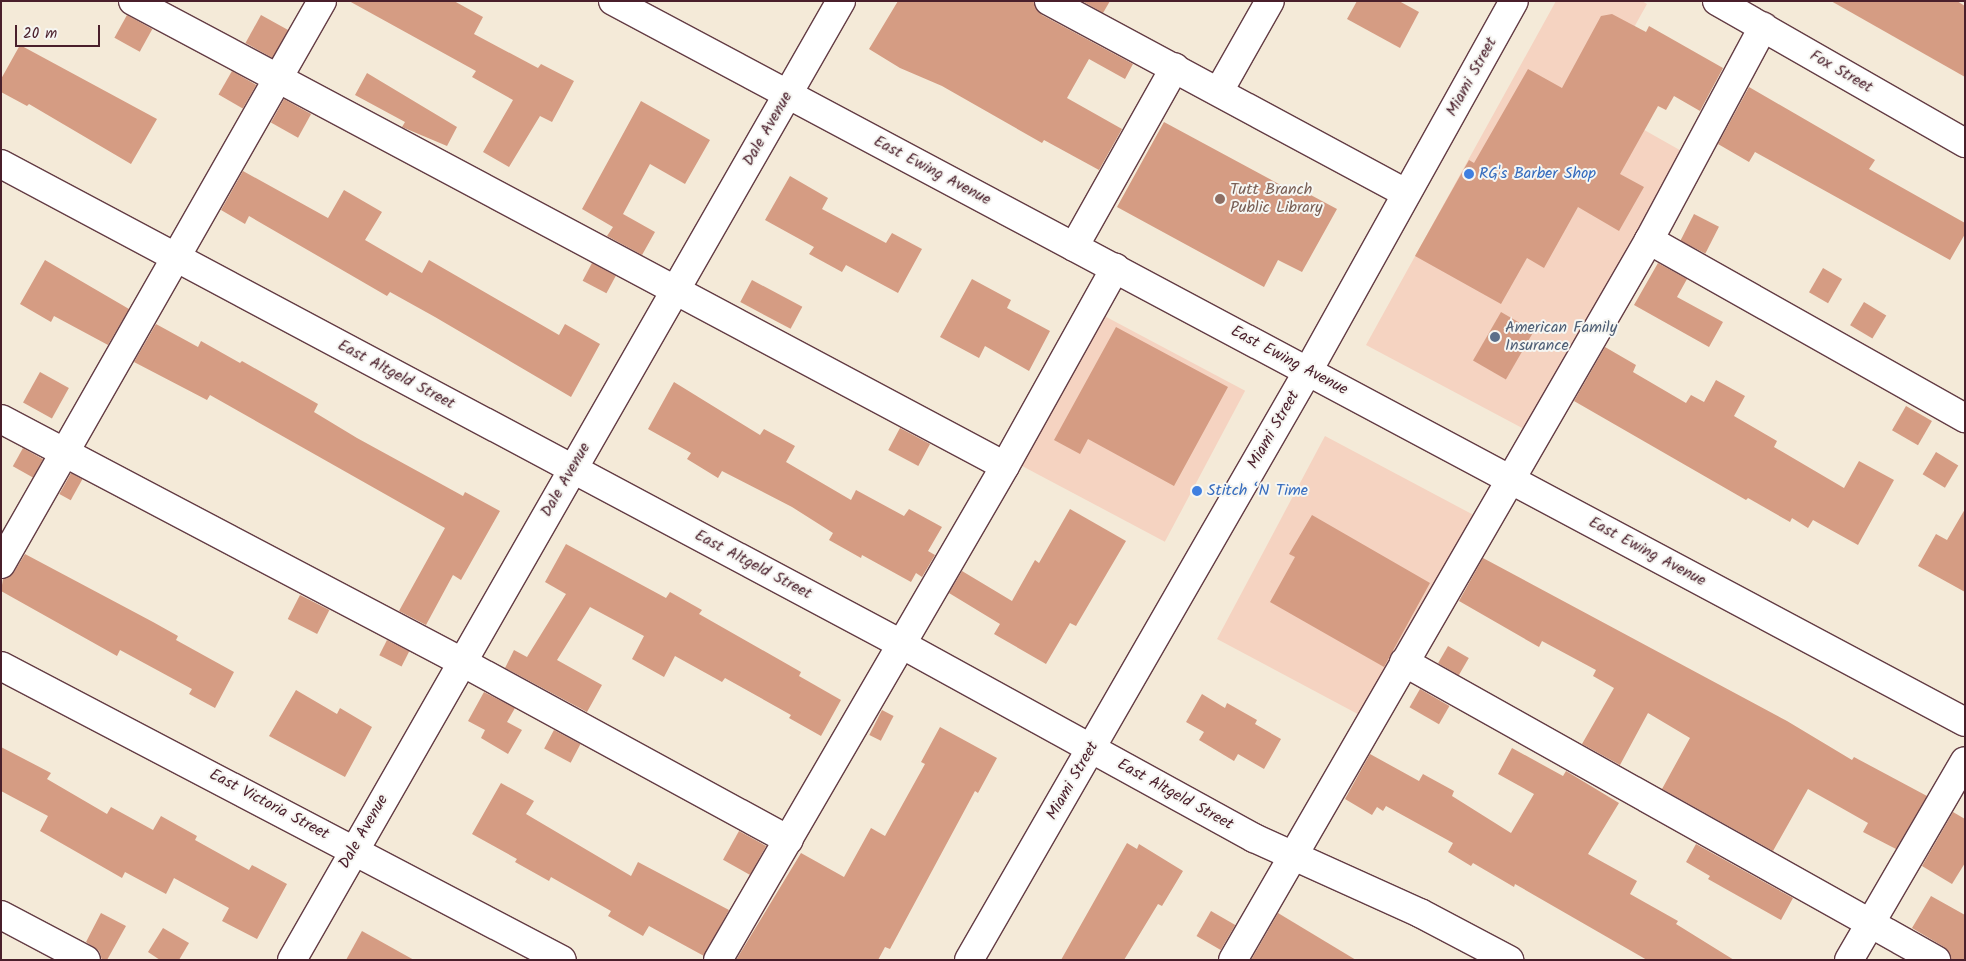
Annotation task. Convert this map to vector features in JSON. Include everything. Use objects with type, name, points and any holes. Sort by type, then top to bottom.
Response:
[{"type":"street","points":[[133,1],[1005,466]]},
{"type":"street","points":[[1,564],[322,1]]},
{"type":"street","name":"East Ewing Avenue","points":[[613,1],[1965,722]]},
{"type":"street","name":"Dale Avenue","points":[[292,960],[841,1]]},
{"type":"street","points":[[1050,1],[1406,192]]},
{"type":"street","points":[[1219,91],[1270,1]]},
{"type":"street","name":"Fox Street","points":[[1717,1],[1751,15],[1965,143]]},
{"type":"street","name":"Miami Street","points":[[970,960],[1308,371],[1510,3]]},
{"type":"street","points":[[1233,960],[1649,240],[1751,15]]},
{"type":"street","points":[[1074,247],[1175,67]]},
{"type":"street","name":"East Altgeld Street","points":[[1,164],[901,644],[1254,838],[1420,913],[1509,960]]},
{"type":"street","points":[[1649,240],[1965,418]]},
{"type":"street","points":[[718,960],[1005,466],[1115,268]]},
{"type":"street","points":[[1,419],[462,662],[789,840]]},
{"type":"street","points":[[1404,662],[1936,960]]},
{"type":"street","name":"East Victoria Street","points":[[1,666],[562,960]]},
{"type":"street","points":[[1849,960],[1965,761]]},
{"type":"street","points":[[1,915],[86,960]]},
{"type":"shaded area","points":[[1556,1],[1642,1],[1647,4],[1593,101],[1685,153],[1524,429],[1366,345]]},
{"type":"shaded area","points":[[1080,303],[1245,391],[1165,542],[1000,454]]},
{"type":"shaded area","points":[[1325,436],[1475,516],[1367,719],[1217,639]]},
{"type":"building","points":[[349,1],[454,1],[483,17],[474,34],[538,68],[541,64],[574,81],[552,122],[540,116],[509,167],[483,152],[513,100],[472,77],[476,71]]},
{"type":"building","points":[[898,1],[1033,1],[1042,15],[1133,64],[1125,79],[1089,59],[1067,98],[1122,129],[1099,170],[1044,140],[1042,143],[942,86],[900,68],[869,49]]},
{"type":"building","points":[[1082,1],[1110,1],[1103,13]]},
{"type":"building","points":[[1357,1],[1399,1],[1419,12],[1400,48],[1347,19]]},
{"type":"building","points":[[1831,1],[1957,1],[1965,6],[1965,77]]},
{"type":"building","points":[[1612,14],[1646,32],[1649,26],[1723,68],[1700,111],[1674,96],[1666,110],[1658,106],[1620,174],[1644,187],[1619,231],[1578,207],[1544,268],[1527,258],[1501,304],[1415,256],[1469,160],[1474,163],[1528,69],[1562,88],[1601,16]]},
{"type":"building","points":[[127,15],[152,29],[140,52],[114,38]]},
{"type":"building","points":[[261,15],[288,30],[273,58],[245,43]]},
{"type":"building","points":[[20,45],[157,119],[131,164],[29,104],[27,106],[1,92],[1,79]]},
{"type":"building","points":[[232,71],[256,85],[243,108],[218,94]]},
{"type":"building","points":[[367,73],[457,127],[447,146],[402,127],[405,122],[355,95]]},
{"type":"building","points":[[1749,87],[1875,160],[1869,169],[1965,223],[1965,234],[1950,260],[1755,152],[1749,162],[1718,144]]},
{"type":"building","points":[[284,99],[311,114],[298,138],[271,123]]},
{"type":"building","points":[[641,101],[710,140],[685,184],[650,164],[623,214],[655,232],[642,255],[607,236],[613,227],[582,209]]},
{"type":"building","name":"Tutt Branch Public Library","points":[[1164,122],[1290,190],[1292,185],[1337,209],[1302,272],[1278,260],[1264,287],[1117,207]]},
{"type":"building","points":[[243,171],[328,218],[344,190],[382,212],[365,240],[422,273],[429,260],[559,335],[565,324],[600,344],[571,397],[435,317],[390,292],[387,296],[249,216],[245,224],[221,210]]},
{"type":"building","points":[[790,176],[828,198],[822,209],[886,243],[892,233],[922,249],[898,293],[846,265],[842,272],[809,254],[814,247],[765,220]]},
{"type":"building","points":[[1694,214],[1719,227],[1705,253],[1680,241]]},
{"type":"building","points":[[45,260],[129,309],[108,345],[54,316],[51,322],[20,304]]},
{"type":"building","points":[[592,263],[616,276],[606,293],[583,281]]},
{"type":"building","points":[[1658,263],[1687,279],[1677,297],[1723,322],[1709,347],[1634,305]]},
{"type":"building","points":[[1823,268],[1842,279],[1828,303],[1809,292]]},
{"type":"building","points":[[972,279],[1011,300],[1007,308],[1050,331],[1029,371],[985,346],[979,358],[940,337]]},
{"type":"building","points":[[752,280],[802,307],[791,329],[740,302]]},
{"type":"building","points":[[1864,302],[1886,315],[1872,339],[1850,325]]},
{"type":"building","points":[[1501,312],[1534,331],[1506,379],[1473,360]]},
{"type":"building","points":[[156,324],[198,347],[201,341],[240,363],[242,361],[318,404],[314,412],[357,438],[463,496],[465,492],[500,511],[461,580],[453,575],[426,625],[399,611],[445,528],[210,395],[207,400],[134,362]]},
{"type":"building","points":[[1116,327],[1228,387],[1174,486],[1088,439],[1080,454],[1054,440]]},
{"type":"building","points":[[1605,347],[1636,365],[1633,372],[1686,403],[1691,395],[1704,402],[1716,380],[1745,396],[1734,416],[1777,441],[1774,447],[1844,488],[1859,461],[1894,480],[1858,545],[1813,520],[1808,528],[1792,518],[1790,522],[1748,498],[1746,500],[1574,401]]},
{"type":"building","points":[[40,372],[69,388],[52,419],[23,403]]},
{"type":"building","points":[[674,382],[760,435],[764,429],[795,446],[786,462],[851,500],[856,490],[904,516],[909,509],[942,527],[928,551],[935,555],[922,577],[916,573],[911,582],[862,555],[861,558],[829,540],[833,533],[792,507],[722,471],[718,478],[687,459],[691,453],[648,429]]},
{"type":"building","points":[[1906,406],[1932,421],[1918,445],[1892,430]]},
{"type":"building","points":[[900,428],[930,444],[918,466],[888,450]]},
{"type":"building","points":[[23,448],[43,459],[33,478],[13,466]]},
{"type":"building","points":[[1936,452],[1958,465],[1945,488],[1923,474]]},
{"type":"building","points":[[71,473],[82,479],[71,500],[59,494]]},
{"type":"building","points":[[1070,509],[1126,541],[1076,626],[1070,623],[1046,664],[994,634],[1000,624],[949,593],[962,571],[1012,601],[1035,560],[1039,563]]},
{"type":"building","points":[[1965,509],[1965,592],[1918,566],[1936,534],[1947,540]]},
{"type":"building","points":[[1312,515],[1430,583],[1384,667],[1270,602],[1295,557],[1289,554]]},
{"type":"building","points":[[566,544],[666,598],[670,592],[702,610],[699,614],[801,672],[799,676],[841,700],[821,736],[789,718],[791,715],[725,678],[722,682],[675,656],[664,677],[632,659],[644,636],[590,607],[557,660],[602,685],[587,712],[505,668],[514,650],[527,657],[566,594],[545,582]]},
{"type":"building","points":[[25,554],[178,636],[176,640],[234,672],[215,708],[189,694],[192,689],[120,650],[117,656],[1,591],[3,579],[14,572]]},
{"type":"building","points":[[1483,558],[1787,721],[1852,760],[1854,757],[1927,796],[1896,849],[1863,832],[1868,823],[1808,789],[1773,851],[1662,789],[1690,738],[1648,713],[1620,765],[1582,744],[1614,688],[1593,676],[1596,670],[1542,641],[1539,647],[1459,601]]},
{"type":"building","points":[[300,595],[329,610],[317,634],[288,619]]},
{"type":"building","points":[[387,640],[409,651],[402,666],[379,655]]},
{"type":"building","points":[[1448,646],[1469,658],[1459,675],[1438,663]]},
{"type":"building","points":[[1420,689],[1449,706],[1439,724],[1410,707]]},
{"type":"building","points":[[296,690],[337,714],[340,708],[372,727],[345,777],[269,736]]},
{"type":"building","points":[[484,692],[515,708],[507,722],[522,730],[508,754],[481,738],[485,730],[468,721]]},
{"type":"building","points":[[1202,694],[1225,708],[1227,703],[1257,720],[1255,724],[1281,739],[1264,769],[1238,754],[1234,761],[1199,740],[1204,732],[1186,722]]},
{"type":"building","points":[[882,710],[894,716],[881,741],[869,735]]},
{"type":"building","points":[[940,727],[997,758],[978,793],[975,791],[890,949],[885,947],[878,960],[736,960],[801,853],[844,877],[871,828],[885,836],[925,764],[921,762]]},
{"type":"building","points":[[554,730],[580,744],[571,763],[544,749]]},
{"type":"building","points":[[1,747],[51,773],[47,779],[107,814],[111,807],[153,830],[161,816],[197,836],[195,840],[249,870],[252,865],[287,884],[257,939],[222,921],[229,908],[174,878],[166,894],[125,872],[122,878],[40,831],[48,816],[1,791]]},
{"type":"building","points":[[1512,748],[1563,776],[1566,771],[1619,803],[1588,854],[1637,881],[1630,894],[1678,921],[1676,924],[1734,960],[1647,960],[1515,884],[1514,887],[1473,863],[1471,866],[1448,852],[1453,843],[1386,806],[1383,811],[1377,807],[1372,815],[1345,799],[1370,754],[1419,781],[1423,774],[1454,791],[1452,796],[1511,833],[1534,794],[1498,774]]},
{"type":"building","points":[[501,783],[534,801],[526,814],[631,876],[638,862],[729,910],[704,956],[649,926],[643,936],[608,916],[611,911],[551,877],[549,881],[515,862],[517,859],[472,834]]},
{"type":"building","points":[[1953,812],[1965,819],[1965,863],[1952,884],[1922,866]]},
{"type":"building","points":[[739,831],[766,846],[750,875],[723,860]]},
{"type":"building","points":[[1127,843],[1137,849],[1139,844],[1183,871],[1162,906],[1158,904],[1124,960],[1061,960]]},
{"type":"building","points":[[1696,844],[1793,898],[1781,920],[1708,879],[1710,876],[1686,862]]},
{"type":"building","points":[[1931,896],[1965,915],[1965,960],[1952,960],[1944,947],[1912,928]]},
{"type":"building","points":[[1211,911],[1235,925],[1221,950],[1196,936]]},
{"type":"building","points":[[101,913],[126,926],[107,960],[102,960],[99,951],[86,942]]},
{"type":"building","points":[[1278,913],[1356,960],[1251,960]]},
{"type":"building","points":[[163,928],[189,943],[179,960],[160,960],[148,952]]},
{"type":"building","points":[[362,931],[414,960],[346,960]]},
{"type":"place","name":"RG's Barber Shop","points":[[1469,174]]},
{"type":"place","name":"Tutt Branch Public Library","points":[[1220,199]]},
{"type":"place","name":"American Family Insurance","points":[[1495,337]]},
{"type":"place","name":"Stitch ‘N Time","points":[[1197,491]]}]
